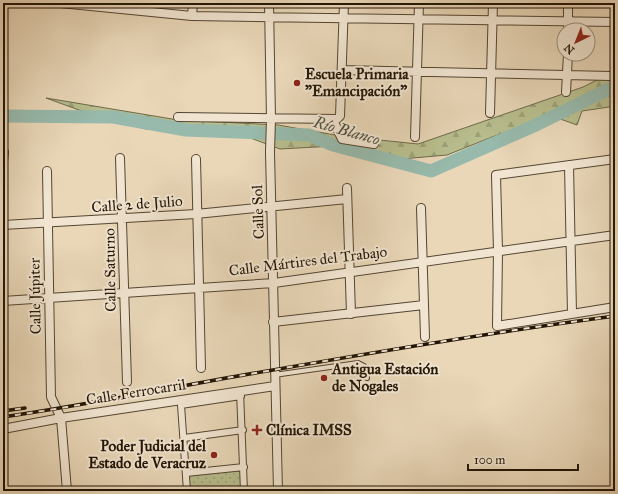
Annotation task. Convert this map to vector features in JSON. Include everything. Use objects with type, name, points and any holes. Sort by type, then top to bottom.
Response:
[{"type":"street","points":[[60,3],[130,6],[192,16],[493,20],[556,25]]},
{"type":"street","points":[[192,16],[193,3]]},
{"type":"street","name":"Calle Sol","points":[[269,3],[271,122],[270,152],[274,283],[274,386],[278,491]]},
{"type":"street","points":[[178,117],[271,122],[335,120],[340,116],[344,3]]},
{"type":"street","points":[[415,137],[419,3]]},
{"type":"street","points":[[490,113],[493,3]]},
{"type":"street","points":[[568,3],[568,22]]},
{"type":"street","points":[[596,24],[615,22]]},
{"type":"street","points":[[566,92],[568,62]]},
{"type":"street","points":[[342,70],[611,76]]},
{"type":"street","points":[[335,120],[342,139],[374,144]]},
{"type":"street","points":[[3,162],[4,152]]},
{"type":"street","name":"Calle Saturno","points":[[120,158],[127,382]]},
{"type":"street","points":[[196,159],[196,214],[200,287],[201,368]]},
{"type":"street","points":[[615,159],[496,175],[498,251],[496,326],[615,307]]},
{"type":"street","points":[[569,165],[572,313]]},
{"type":"street","name":"Calle Júpiter","points":[[47,171],[50,298],[50,397],[61,418]]},
{"type":"street","points":[[347,188],[351,314]]},
{"type":"street","name":"Calle 2 de Julio","points":[[3,225],[196,214],[272,208],[347,199]]},
{"type":"street","points":[[421,208],[424,261],[425,337]]},
{"type":"street","name":"Calle Mártires del Trabajo","points":[[3,302],[124,292],[274,283],[615,235]]},
{"type":"street","points":[[273,322],[424,305]]},
{"type":"street","name":"Calle Ferrocarril","points":[[3,429],[61,418],[240,393],[274,386]]},
{"type":"street","points":[[187,491],[181,405],[240,393],[244,491]]},
{"type":"street","points":[[61,418],[67,491]]},
{"type":"street","points":[[184,438],[242,430]]},
{"type":"street","points":[[186,473],[244,466]]},
{"type":"lane","points":[[274,372],[358,363],[364,366],[367,378]]},
{"type":"green space","points":[[615,71],[615,103],[609,107],[582,111],[577,125],[552,116],[492,137],[447,155],[390,160],[334,146],[280,149],[245,136],[146,129],[90,114],[46,98],[178,120],[278,125],[341,136],[418,144],[583,87]]},
{"type":"green space","points":[[241,469],[242,491],[189,491],[187,476]]},
{"type":"waterway","name":"Río Blanco","points":[[3,116],[113,117],[186,130],[309,135],[333,145],[431,171],[536,125],[615,86]]},
{"type":"railway","points":[[3,417],[401,348],[615,316]]},
{"type":"railway","points":[[3,411],[25,408]]},
{"type":"place","name":"Escuela Primaria \"Emancipación\"","points":[[297,83]]},
{"type":"place","name":"Antigua Estación de Nogales","points":[[324,378]]},
{"type":"place","name":"Clínica IMSS","points":[[257,430]]},
{"type":"place","name":"Poder Judicial del Estado de Veracruz","points":[[214,455]]}]
